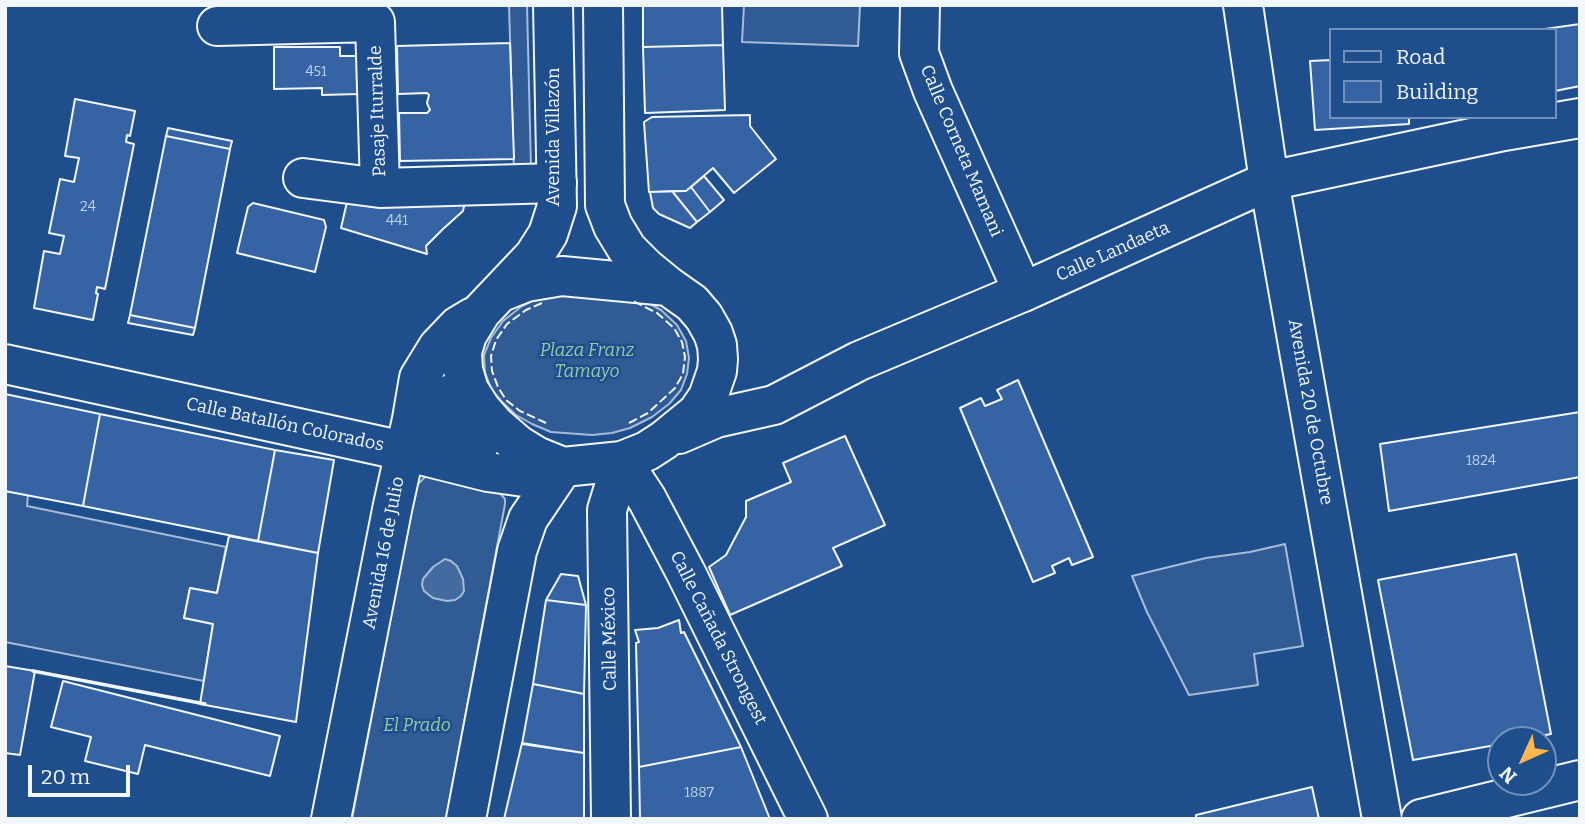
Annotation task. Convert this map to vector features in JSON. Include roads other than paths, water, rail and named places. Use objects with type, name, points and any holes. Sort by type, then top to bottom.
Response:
[{"type":"main road","name":"Avenida Villazón","points":[[491,302],[534,256],[548,234],[557,206],[554,5]]},
{"type":"main road","points":[[603,5],[606,205],[613,226],[627,249],[646,268],[692,303],[713,332],[718,359],[713,384],[697,413],[647,451],[622,461],[563,467],[518,445],[496,426],[469,390],[463,370],[462,352],[467,335],[491,302],[526,282],[562,275],[668,286]]},
{"type":"main road","name":"Calle Corneta Mamani","points":[[920,5],[919,53],[933,91],[1023,292]]},
{"type":"main road","name":"Avenida 20 de Octubre","points":[[1243,5],[1269,181],[1382,819]]},
{"type":"main road","name":"Pasaje Iturralde","points":[[217,26],[374,22],[380,188]]},
{"type":"main road","name":"Calle Landaeta","points":[[664,440],[716,418],[774,405],[859,361],[1023,292],[1269,181],[1504,131],[1580,118]]},
{"type":"main road","points":[[303,178],[380,188],[557,183]]},
{"type":"main road","name":"Avenida 16 de Julio","points":[[331,819],[421,444],[412,419],[419,378],[438,347],[458,327],[491,302]]},
{"type":"main road","name":"Calle Batallón Colorados","points":[[5,364],[421,444],[488,472],[531,478],[563,467]]},
{"type":"main road","name":"Calle México","points":[[611,819],[607,510],[622,461]]},
{"type":"main road","name":"Calle Cañada Strongest","points":[[622,461],[647,499],[686,573],[808,819]]},
{"type":"main road","points":[[466,819],[517,551],[528,519],[563,467]]},
{"type":"main road","points":[[1420,819],[1580,780]]},
{"type":"park label","name":"Plaza Franz Tamayo","points":[[587,361]]},
{"type":"park label","name":"El Prado","points":[[417,726]]}]
